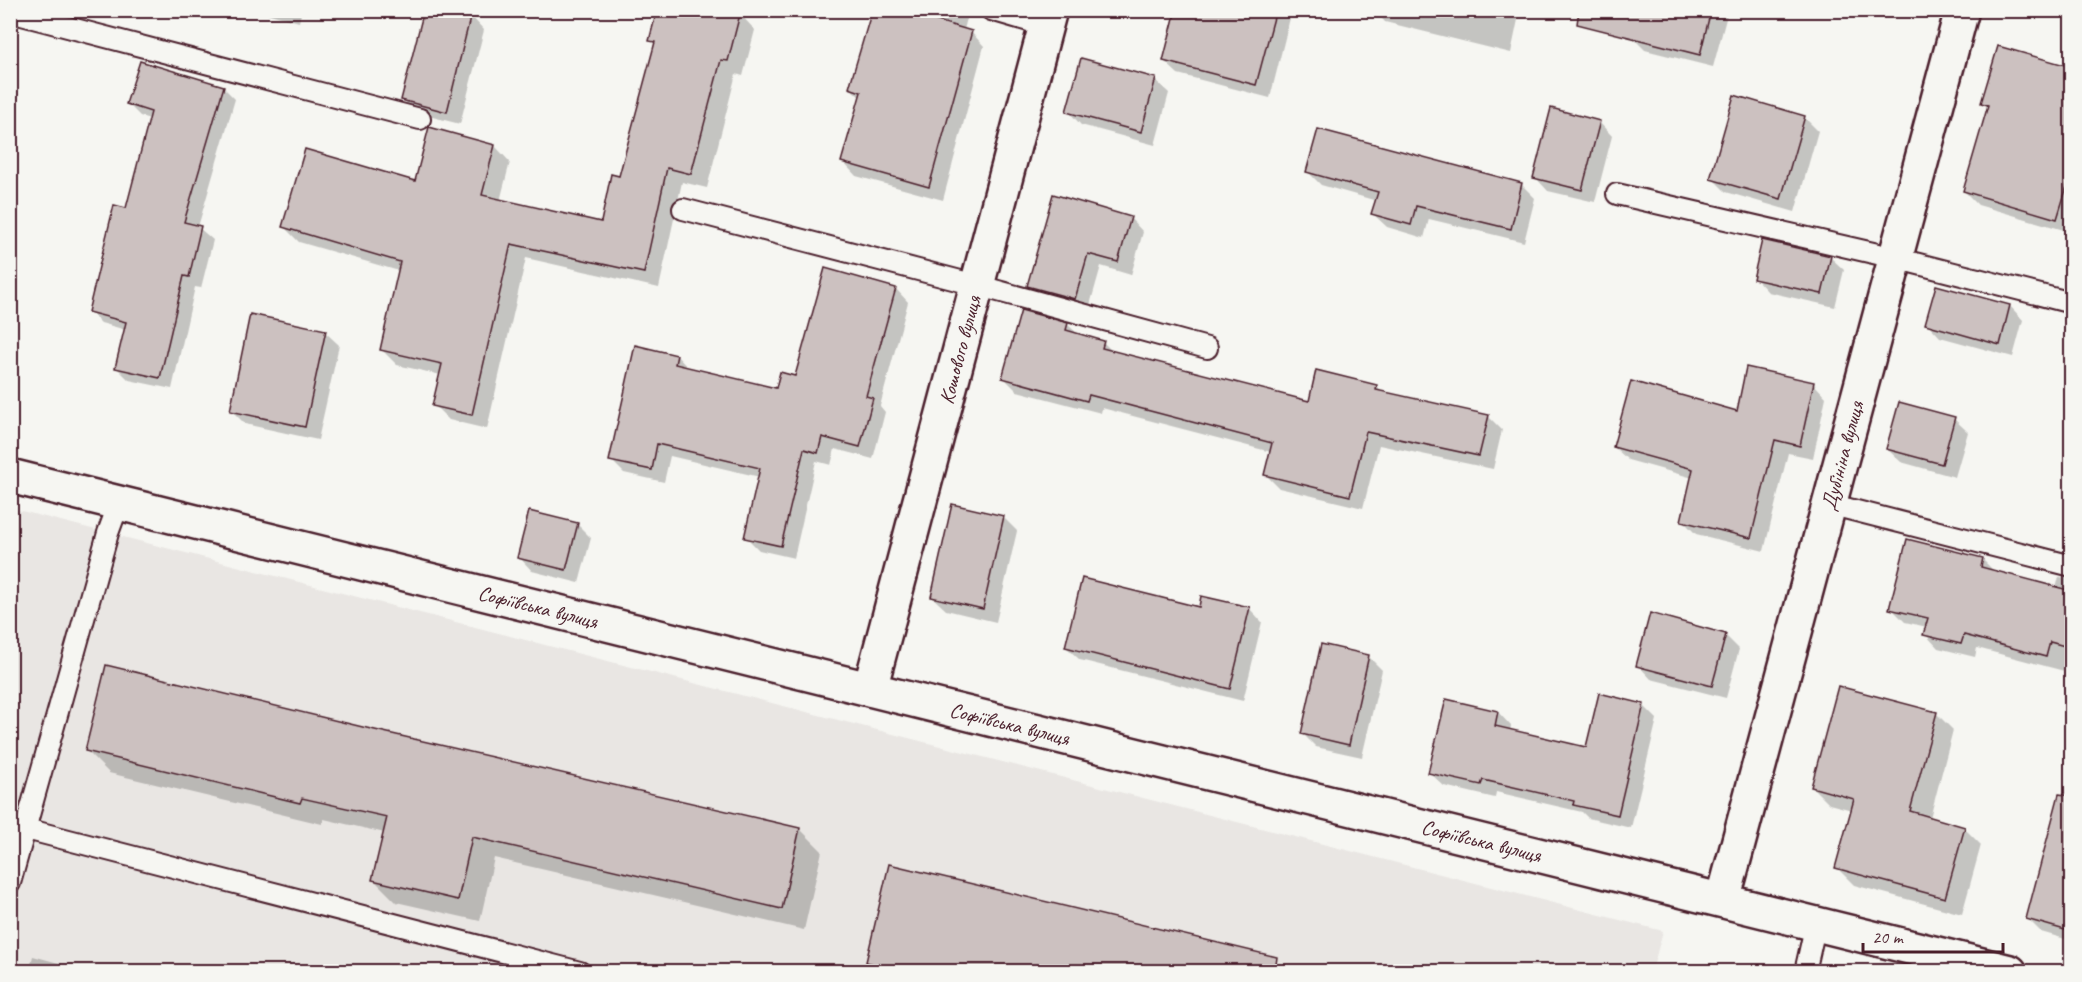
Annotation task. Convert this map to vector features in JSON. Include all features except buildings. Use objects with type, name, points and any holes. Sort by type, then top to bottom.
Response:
[{"type":"street","name":"Дубініна вулиця","points":[[1723,900],[1962,10]]},
{"type":"street","name":"Кошового вулиця","points":[[870,688],[1048,18]]},
{"type":"street","name":"Софіївська вулиця","points":[[10,476],[2010,972]]},
{"type":"lane","points":[[991,10],[1048,18]]},
{"type":"lane","points":[[10,12],[420,119]]},
{"type":"lane","points":[[1617,194],[1895,258],[2072,303]]},
{"type":"lane","points":[[683,209],[1207,348]]},
{"type":"lane","points":[[10,884],[105,544],[119,502]]},
{"type":"lane","points":[[1829,504],[2072,566]]},
{"type":"lane","points":[[26,828],[580,972]]},
{"type":"lane","points":[[1805,972],[1816,923]]},
{"type":"shaded area","points":[[10,508],[1663,931],[1652,971],[11,971]]}]
